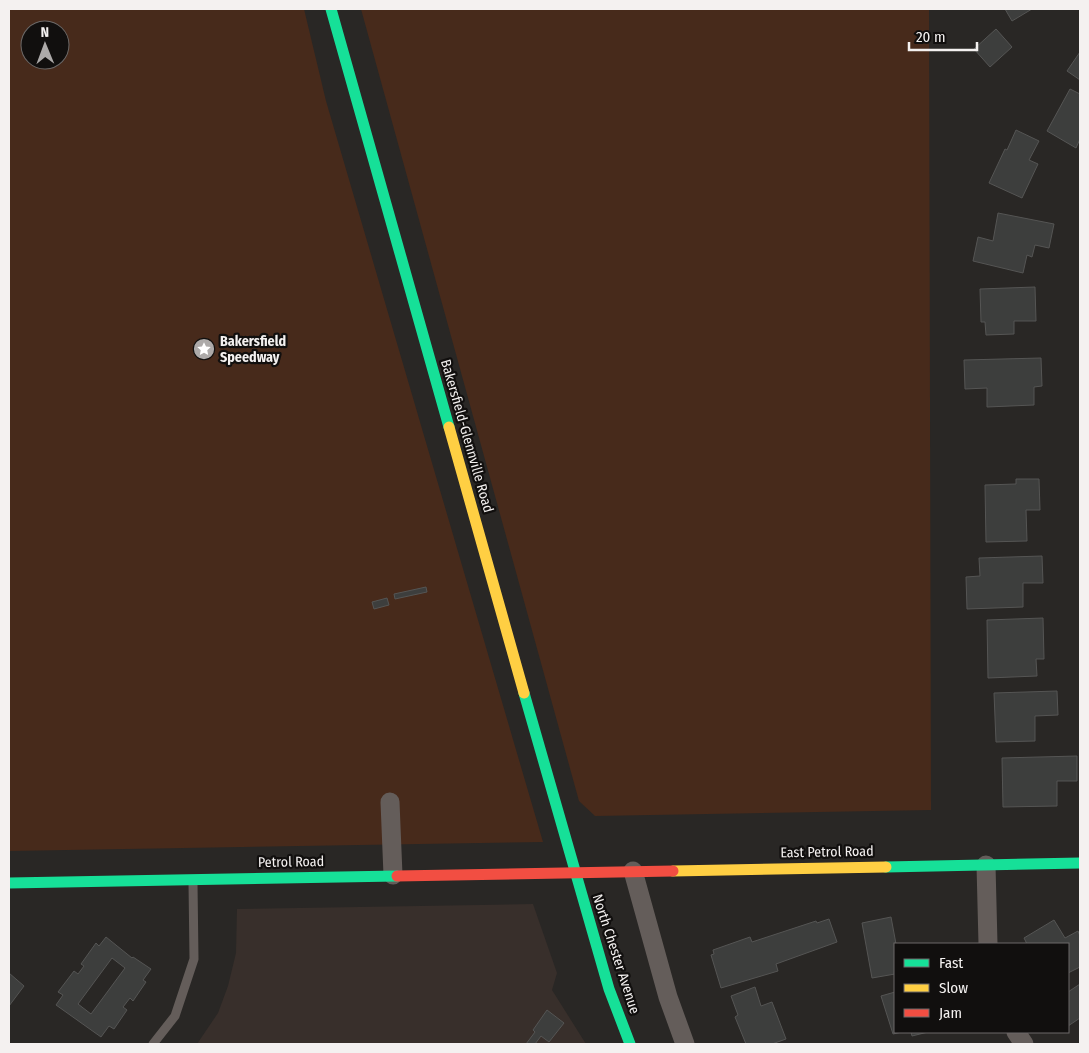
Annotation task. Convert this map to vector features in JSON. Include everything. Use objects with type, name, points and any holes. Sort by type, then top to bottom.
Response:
[{"type":"street","name":"Bakersfield-Glennville Road","points":[[331,9],[574,872]]},
{"type":"street","points":[[390,802],[392,875]]},
{"type":"street","name":"East Petrol Road","points":[[574,872],[1080,863]]},
{"type":"street","points":[[986,865],[988,943]]},
{"type":"street","points":[[633,871],[668,997],[685,1044]]},
{"type":"street","name":"Petrol Road","points":[[9,883],[574,872]]},
{"type":"street","name":"North Chester Avenue","points":[[574,872],[609,989],[630,1044]]},
{"type":"street","points":[[1017,1033],[1024,1044]]},
{"type":"lane","points":[[153,1044],[175,1016],[194,959],[193,879]]},
{"type":"shaded area","name":"Bakersfield Speedway","points":[[9,9],[304,9],[326,101],[543,842],[9,851]]},
{"type":"shaded area","points":[[361,9],[929,9],[931,810],[595,816],[579,801]]},
{"type":"shaded area","points":[[533,904],[557,973],[552,990],[586,1044],[197,1044],[218,1013],[228,986],[236,953],[237,909]]},
{"type":"building","points":[[1005,9],[1032,9],[1012,21]]},
{"type":"building","points":[[996,29],[1012,47],[990,67],[974,49]]},
{"type":"building","points":[[1080,52],[1080,80],[1067,71]]},
{"type":"building","points":[[1070,89],[1080,94],[1080,139],[1076,148],[1047,131]]},
{"type":"building","points":[[1016,130],[1039,141],[1029,160],[1038,164],[1022,198],[989,183]]},
{"type":"building","points":[[998,213],[1054,224],[1049,248],[1035,245],[1032,257],[1027,255],[1023,273],[973,261],[978,237],[993,241]]},
{"type":"building","points":[[1035,287],[1036,321],[1014,321],[1014,334],[986,335],[985,322],[981,322],[980,289]]},
{"type":"building","points":[[1041,358],[1042,386],[1034,387],[1034,405],[987,407],[987,388],[965,389],[964,360]]},
{"type":"building","points":[[1016,479],[1039,479],[1040,510],[1026,510],[1027,541],[986,542],[985,485],[1016,484]]},
{"type":"building","points":[[1042,556],[1043,583],[1023,583],[1023,607],[967,609],[966,577],[980,576],[979,558]]},
{"type":"building","points":[[426,587],[427,592],[395,599],[394,594]]},
{"type":"building","points":[[387,598],[389,605],[374,609],[372,602]]},
{"type":"building","points":[[1043,618],[1044,659],[1036,659],[1037,676],[988,678],[987,620]]},
{"type":"building","points":[[1057,691],[1058,715],[1035,716],[1035,741],[996,742],[994,693]]},
{"type":"building","points":[[1077,756],[1077,781],[1057,781],[1057,806],[1003,807],[1002,758]]},
{"type":"building","points":[[891,917],[896,943],[894,943],[894,974],[872,978],[862,923]]},
{"type":"building","points":[[829,919],[837,942],[776,964],[778,971],[721,988],[711,955],[714,954],[713,950],[750,937],[752,942],[816,921],[817,923]]},
{"type":"building","points":[[1054,920],[1065,938],[1078,931],[1080,936],[1080,967],[1069,972],[1069,943],[1026,943],[1024,938]]},
{"type":"building","points":[[106,937],[132,958],[151,969],[143,980],[146,982],[133,1001],[130,998],[123,1007],[127,1010],[114,1029],[109,1026],[101,1037],[56,1005],[63,995],[58,992],[74,971],[78,974],[84,966],[81,964],[96,943],[99,946]],"holes":[[[112,958],[125,968],[91,1014],[78,1004]]]},
{"type":"building","points":[[9,973],[24,986],[9,1006]]},
{"type":"building","points":[[1080,984],[1080,1018],[1069,1025],[1069,991]]},
{"type":"building","points":[[755,987],[761,1006],[772,1002],[786,1039],[772,1044],[746,1044],[735,1017],[738,1015],[731,996]]},
{"type":"building","points":[[894,992],[894,1033],[898,1033],[893,1034],[881,996]]},
{"type":"building","points":[[547,1010],[564,1023],[549,1042],[541,1036],[535,1044],[526,1044],[535,1032],[533,1030]]},
{"type":"building","points":[[911,1033],[924,1033],[912,1036]]},
{"type":"traffic: fast","points":[[331,9],[449,427]]},
{"type":"traffic: fast","points":[[524,693],[609,989],[630,1044]]},
{"type":"traffic: fast","points":[[886,867],[1080,863]]},
{"type":"traffic: fast","points":[[9,883],[397,876]]},
{"type":"traffic: slow","points":[[449,427],[524,693]]},
{"type":"traffic: slow","points":[[673,871],[886,867]]},
{"type":"traffic: jam","points":[[397,876],[673,871]]},
{"type":"place","name":"Bakersfield Speedway","points":[[204,349]]}]
